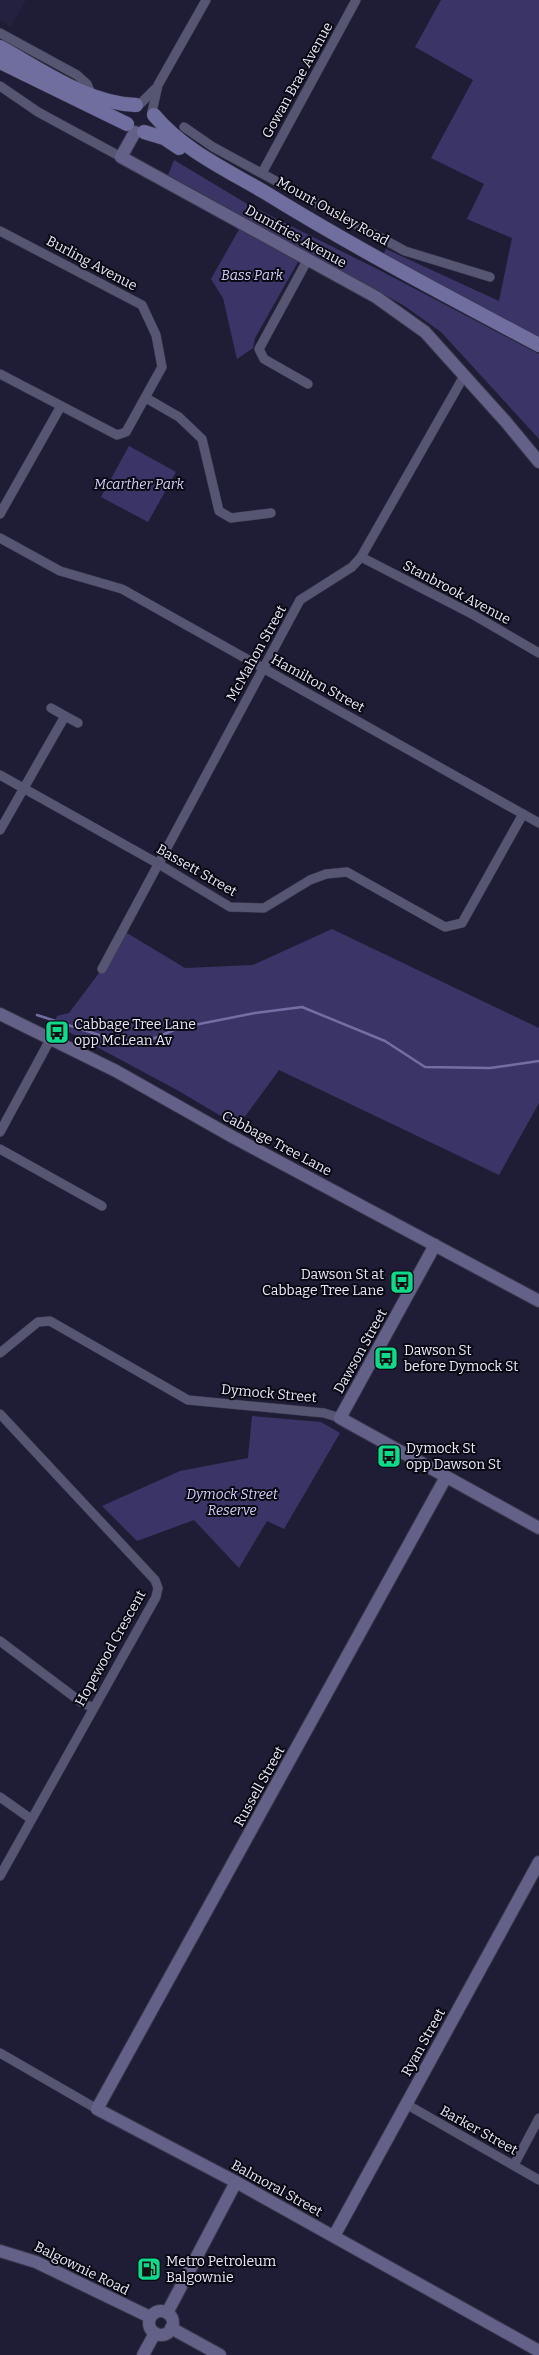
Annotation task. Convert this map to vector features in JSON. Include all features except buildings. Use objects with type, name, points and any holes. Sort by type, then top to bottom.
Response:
[{"type":"main road","points":[[0,47],[92,96],[112,103],[138,105],[147,106],[153,113],[152,127],[135,130],[127,113],[138,105]]},
{"type":"main road","name":"Mount Ousley Road","points":[[0,62],[135,130],[169,141],[243,190],[310,221]]},
{"type":"main road","name":"Mount Ousley Road","points":[[153,113],[176,136],[210,161],[310,221],[539,345]]},
{"type":"street","points":[[138,105],[158,85],[206,0]]},
{"type":"street","name":"Gowan Brae Avenue","points":[[262,173],[356,0]]},
{"type":"street","points":[[0,33],[82,78],[92,96]]},
{"type":"street","points":[[153,113],[158,85]]},
{"type":"street","name":"Dumfries Avenue","points":[[0,86],[38,112],[376,296],[425,332],[539,462]]},
{"type":"street","name":"Mount Ousley Road","points":[[184,127],[214,147],[405,251],[490,277]]},
{"type":"street","points":[[121,157],[135,130]]},
{"type":"street","name":"Burling Avenue","points":[[0,230],[142,305],[156,335],[162,368],[126,432],[116,435],[0,374]]},
{"type":"street","points":[[308,259],[259,349],[264,359],[308,384]]},
{"type":"street","name":"McMahon Street","points":[[102,969],[157,863],[300,600],[352,567],[360,557],[464,376]]},
{"type":"street","points":[[146,398],[179,417],[202,438],[219,511],[231,518],[271,513]]},
{"type":"street","points":[[0,514],[61,406]]},
{"type":"street","name":"Hamilton Street","points":[[0,538],[60,571],[122,589],[539,823]]},
{"type":"street","name":"Stanbrook Avenue","points":[[360,557],[472,614],[539,653]]},
{"type":"street","points":[[51,708],[78,723]]},
{"type":"street","points":[[0,830],[65,716]]},
{"type":"street","name":"Bassett Street","points":[[0,775],[157,863],[230,907],[264,908],[310,880],[326,874],[347,872],[445,927],[462,923],[523,814]]},
{"type":"street","name":"Cabbage Tree Lane","points":[[0,1014],[116,1071],[231,1136],[539,1301]]},
{"type":"street","points":[[0,1132],[51,1038]]},
{"type":"street","points":[[0,1149],[102,1206]]},
{"type":"street","name":"Dawson Street","points":[[340,1418],[435,1245]]},
{"type":"street","name":"Dymock Street","points":[[0,1353],[38,1322],[50,1321],[188,1400],[324,1413],[340,1418],[539,1528]]},
{"type":"street","name":"Hopewood Crescent","points":[[0,1414],[155,1580],[158,1588],[156,1597],[0,1876]]},
{"type":"street","name":"Russell Street","points":[[97,2109],[446,1477]]},
{"type":"street","points":[[0,1641],[81,1702],[93,1708]]},
{"type":"street","points":[[0,1797],[31,1819]]},
{"type":"street","name":"Ryan Street","points":[[334,2236],[539,1862]]},
{"type":"street","name":"Balmoral Street","points":[[0,2053],[97,2109],[236,2182],[539,2351]]},
{"type":"street","name":"Barker Street","points":[[406,2104],[539,2180]]},
{"type":"street","points":[[514,2165],[539,2118]]},
{"type":"street","points":[[167,2313],[236,2182]]},
{"type":"street","name":"Balgownie Road","points":[[0,2251],[36,2262],[150,2317]]},
{"type":"street","points":[[156,2312],[167,2313],[173,2321],[171,2328],[166,2334],[155,2333],[150,2328],[150,2317],[156,2312]]},
{"type":"street","points":[[171,2328],[220,2355]]},
{"type":"street","points":[[143,2355],[155,2333]]},
{"type":"shaded area","points":[[0,0],[26,0],[11,27],[0,20]]},
{"type":"green space","points":[[441,0],[539,0],[539,339],[383,255],[386,249],[499,301],[512,238],[467,219],[484,184],[431,158],[473,80],[415,47]]},
{"type":"green space","points":[[174,160],[249,205],[381,271],[539,354],[539,439],[441,332],[403,305],[168,175]]},
{"type":"green space","name":"Bass Park","points":[[241,226],[299,260],[255,338],[253,348],[237,359],[223,298],[211,279]]},
{"type":"green space","name":"Mcarther Park","points":[[129,446],[176,472],[148,522],[101,497]]},
{"type":"green space","points":[[332,929],[539,1028],[539,1103],[499,1175],[279,1070],[238,1126],[177,1090],[54,1024],[57,1016],[69,1013],[102,969],[122,930],[185,968],[253,965]]},
{"type":"green space","name":"Dymock Street Reserve","points":[[252,1416],[321,1422],[340,1433],[284,1529],[267,1521],[239,1568],[194,1520],[137,1541],[102,1506],[180,1471],[248,1458]]},
{"type":"waterway","points":[[37,1015],[102,1036],[143,1043],[179,1028],[255,1013],[302,1007],[385,1041],[425,1067],[490,1068],[539,1061]]},
{"type":"place","name":"Cabbage Tree Lane opp McLean Av","points":[[57,1032]]},
{"type":"place","name":"Dawson St at Cabbage Tree Lane","points":[[402,1282]]},
{"type":"place","name":"Dawson St before Dymock St","points":[[386,1358]]},
{"type":"place","name":"Dymock St opp Dawson St","points":[[389,1456]]},
{"type":"place","name":"Metro Petroleum Balgownie","points":[[149,2269]]}]
